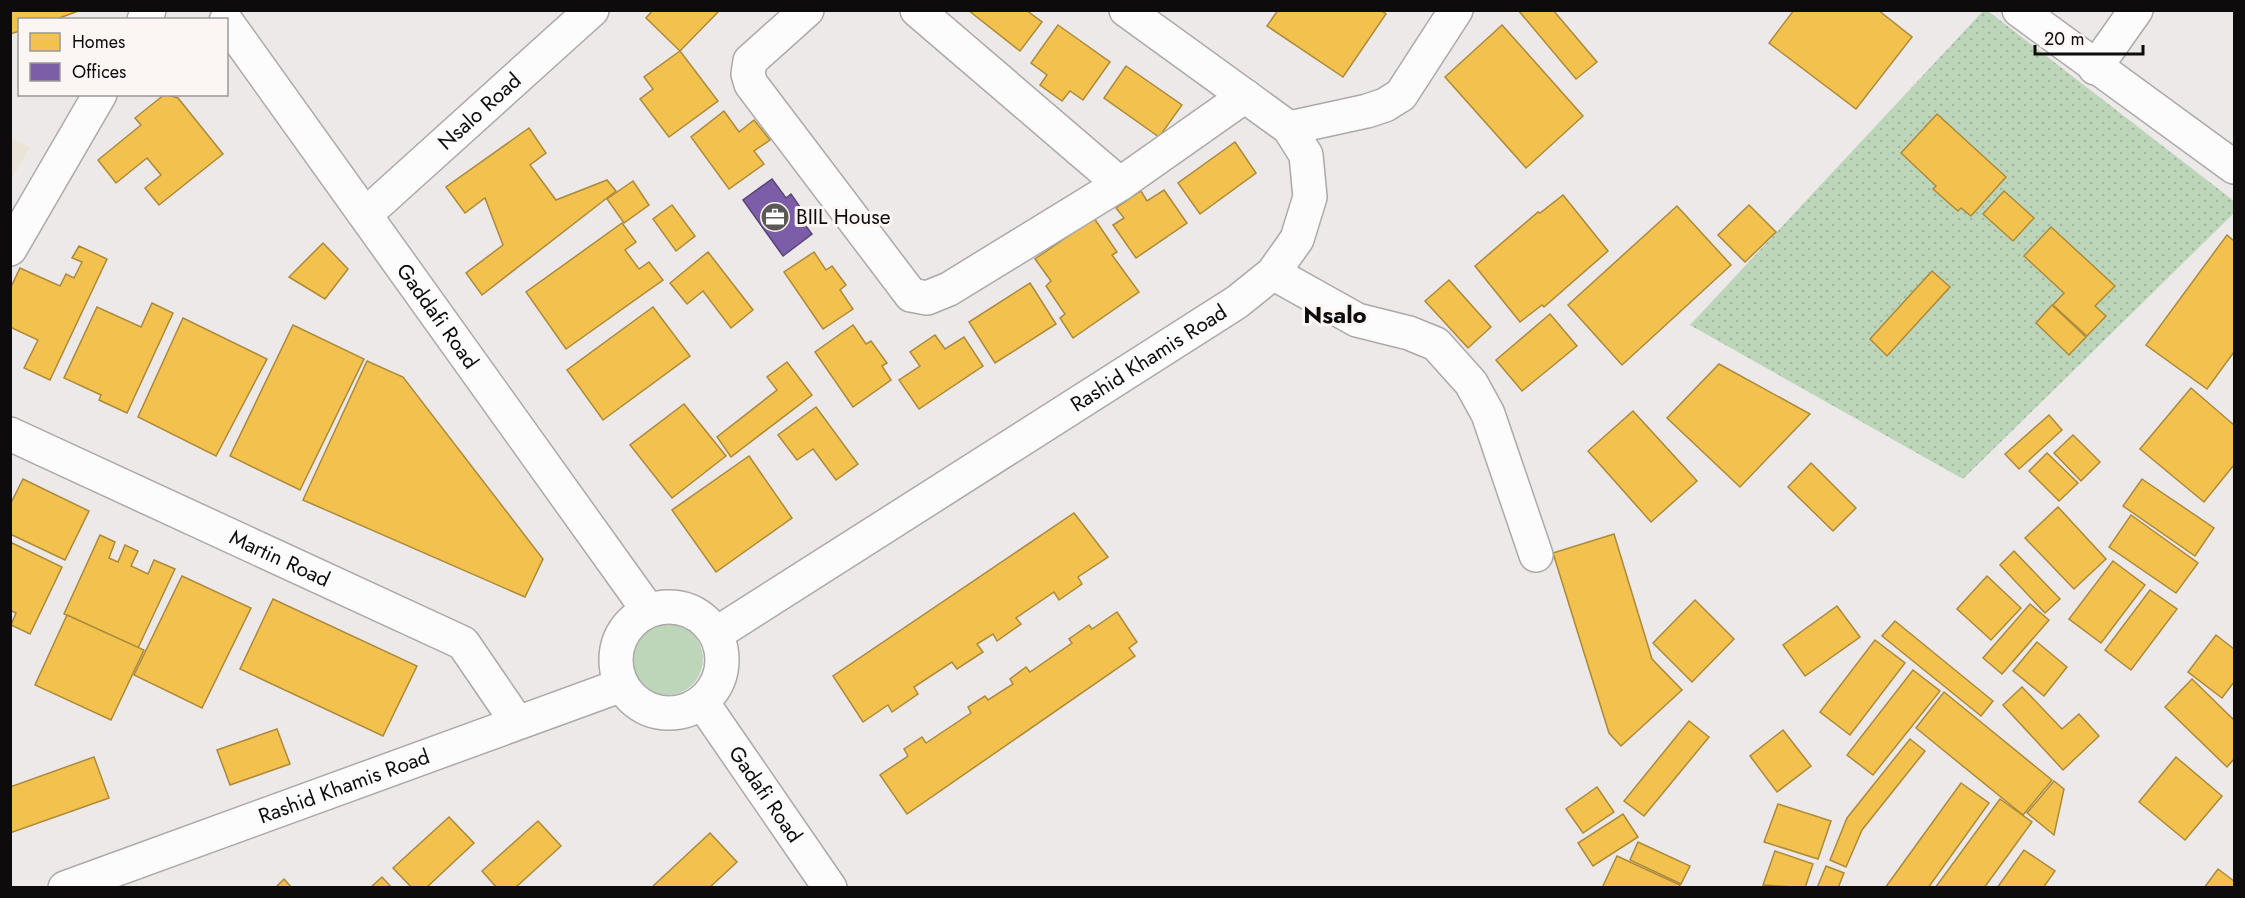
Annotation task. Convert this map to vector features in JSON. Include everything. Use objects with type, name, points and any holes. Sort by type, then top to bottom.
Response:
[{"type":"street","name":"Nsalo Road","points":[[366,214],[592,10]]},
{"type":"street","points":[[807,10],[750,61],[748,74],[751,84],[911,296],[927,298],[949,289],[1120,184],[1245,96]]},
{"type":"street","points":[[917,10],[1120,184]]},
{"type":"street","name":"Rashid Khamis Road","points":[[716,634],[1237,302],[1273,273],[1298,239],[1310,197],[1306,155],[1289,128],[1126,10]]},
{"type":"street","points":[[1289,128],[1367,111],[1385,105],[1401,94],[1456,10]]},
{"type":"street","points":[[2019,10],[2095,68],[2235,167]]},
{"type":"street","points":[[2095,68],[2136,10]]},
{"type":"street","name":"Gaddafi Road","points":[[228,23],[648,610]]},
{"type":"street","points":[[10,249],[99,96]]},
{"type":"street","points":[[1273,273],[1357,320],[1409,333],[1436,344],[1471,383],[1488,414],[1536,555]]},
{"type":"street","name":"Martin Road","points":[[10,434],[463,643],[517,722]]},
{"type":"street","points":[[661,607],[687,609],[709,624],[716,634],[723,663],[720,678],[712,692],[702,702],[677,713],[651,711],[629,696],[622,685],[615,664],[618,642],[630,623],[648,610],[661,607]]},
{"type":"street","name":"Rashid Khamis Road","points":[[65,888],[622,685]]},
{"type":"street","name":"Gadafi Road","points":[[702,702],[830,888]]},
{"type":"shaded area","points":[[11,138],[30,147],[11,180]]},
{"type":"green space","points":[[1983,11],[1988,11],[2234,201],[2234,213],[1963,479],[1690,325]]},
{"type":"green space","points":[[667,623],[681,626],[693,633],[700,645],[703,659],[700,673],[693,685],[681,692],[667,695],[653,692],[641,685],[634,673],[631,659],[634,645],[641,633],[653,626]]},
{"type":"building: Homes","points":[[10,10],[81,10],[59,18],[18,18],[18,32],[10,34]]},
{"type":"building: Homes","points":[[653,10],[720,10],[680,51],[646,18]]},
{"type":"building: Homes","points":[[968,10],[1026,10],[1042,22],[1020,51]]},
{"type":"building: Homes","points":[[1278,10],[1381,10],[1386,14],[1343,77],[1267,26]]},
{"type":"building: Homes","points":[[1518,10],[1553,10],[1597,62],[1576,79]]},
{"type":"building: Homes","points":[[1794,10],[1878,10],[1912,37],[1856,109],[1769,43]]},
{"type":"building: Homes","points":[[1058,25],[1110,62],[1083,100],[1070,91],[1062,101],[1040,85],[1047,75],[1031,63]]},
{"type":"building: Homes","points":[[1502,25],[1583,116],[1526,168],[1445,77]]},
{"type":"building: Homes","points":[[680,51],[718,101],[669,137],[640,99],[653,89],[644,77]]},
{"type":"building: Homes","points":[[1126,66],[1182,105],[1159,137],[1104,98]]},
{"type":"building: Homes","points":[[162,96],[178,98],[223,154],[159,205],[145,188],[161,175],[147,158],[116,183],[98,160],[141,125],[135,118]]},
{"type":"building: Homes","points":[[724,111],[739,132],[754,120],[770,140],[754,151],[764,164],[729,189],[691,137]]},
{"type":"building: Homes","points":[[1937,114],[2006,177],[1971,216],[1961,208],[1958,211],[1933,189],[1936,186],[1901,153]]},
{"type":"building: Homes","points":[[529,128],[546,153],[530,165],[556,200],[607,180],[616,191],[482,295],[466,273],[503,245],[485,198],[465,213],[446,187]]},
{"type":"building: Homes","points":[[1235,142],[1256,173],[1200,214],[1178,183]]},
{"type":"building: Homes","points":[[633,181],[649,205],[624,223],[607,199]]},
{"type":"building: Homes","points":[[1164,190],[1187,223],[1136,258],[1113,225],[1124,218],[1116,208],[1141,191],[1147,201]]},
{"type":"building: Homes","points":[[2004,191],[2034,218],[2013,241],[1983,214]]},
{"type":"building: Homes","points":[[1563,195],[1608,251],[1544,307],[1542,305],[1520,322],[1475,266],[1538,212],[1540,213]]},
{"type":"building: Homes","points":[[672,205],[695,236],[676,251],[653,219]]},
{"type":"building: Homes","points":[[1749,205],[1776,232],[1745,262],[1718,235]]},
{"type":"building: Homes","points":[[1677,206],[1731,265],[1622,365],[1568,305]]},
{"type":"building: Homes","points":[[1094,218],[1117,252],[1112,255],[1139,292],[1073,338],[1060,318],[1065,314],[1046,286],[1051,281],[1035,259]]},
{"type":"building: Homes","points":[[622,223],[636,242],[625,250],[639,269],[649,262],[663,280],[566,349],[526,292]]},
{"type":"building: Homes","points":[[2051,227],[2115,286],[2095,306],[2106,316],[2087,336],[2053,305],[2064,293],[2024,256]]},
{"type":"building: Homes","points":[[2227,235],[2234,241],[2234,352],[2207,389],[2146,345]]},
{"type":"building: Homes","points":[[323,243],[348,269],[325,299],[289,277]]},
{"type":"building: Homes","points":[[79,246],[107,259],[50,380],[24,368],[38,340],[10,327],[10,289],[20,268],[60,286],[66,274],[74,278],[82,262],[72,258]]},
{"type":"building: Homes","points":[[708,252],[753,310],[731,328],[703,291],[687,304],[670,283]]},
{"type":"building: Homes","points":[[814,252],[826,270],[832,266],[846,285],[840,290],[853,309],[823,329],[784,272]]},
{"type":"building: Homes","points":[[1932,271],[1950,287],[1887,356],[1870,339]]},
{"type":"building: Homes","points":[[1449,280],[1491,327],[1468,348],[1425,301]]},
{"type":"building: Homes","points":[[1030,283],[1056,324],[995,363],[969,322]]},
{"type":"building: Homes","points":[[152,303],[173,313],[127,413],[99,400],[101,395],[64,378],[97,307],[141,327]]},
{"type":"building: Homes","points":[[2052,305],[2086,337],[2069,355],[2036,323]]},
{"type":"building: Homes","points":[[653,307],[690,356],[603,420],[567,370]]},
{"type":"building: Homes","points":[[1550,314],[1577,346],[1522,391],[1496,360]]},
{"type":"building: Homes","points":[[183,318],[267,359],[216,456],[138,417]]},
{"type":"building: Homes","points":[[293,325],[364,359],[300,490],[230,456]]},
{"type":"building: Homes","points":[[853,325],[866,344],[871,341],[887,363],[882,366],[891,380],[853,407],[815,352]]},
{"type":"building: Homes","points":[[935,335],[945,349],[964,337],[983,366],[919,409],[899,380],[920,366],[910,352]]},
{"type":"building: Homes","points":[[367,361],[403,377],[543,559],[525,597],[303,500]]},
{"type":"building: Homes","points":[[787,362],[812,395],[731,457],[717,437],[777,390],[767,377]]},
{"type":"building: Homes","points":[[1719,364],[1810,414],[1740,487],[1667,418]]},
{"type":"building: Homes","points":[[2191,388],[2234,425],[2234,465],[2204,502],[2140,449]]},
{"type":"building: Homes","points":[[684,404],[726,456],[672,498],[630,445]]},
{"type":"building: Homes","points":[[816,407],[858,464],[836,480],[813,449],[797,460],[778,435]]},
{"type":"building: Homes","points":[[1633,411],[1697,481],[1651,522],[1588,451]]},
{"type":"building: Homes","points":[[2049,415],[2062,430],[2019,469],[2005,454]]},
{"type":"building: Homes","points":[[2073,435],[2100,462],[2081,481],[2054,453]]},
{"type":"building: Homes","points":[[2047,453],[2078,483],[2059,501],[2029,471]]},
{"type":"building: Homes","points":[[749,456],[792,518],[716,572],[672,510]]},
{"type":"building: Homes","points":[[1811,463],[1856,508],[1833,531],[1788,487]]},
{"type":"building: Homes","points":[[23,479],[89,511],[65,560],[10,534],[10,505]]},
{"type":"building: Homes","points":[[2142,479],[2214,528],[2195,556],[2123,506]]},
{"type":"building: Homes","points":[[2058,507],[2106,559],[2074,589],[2025,538]]},
{"type":"building: Homes","points":[[1074,513],[1108,557],[1078,577],[1082,584],[1059,600],[1054,592],[1016,618],[1021,624],[997,641],[993,634],[977,644],[983,652],[957,669],[952,662],[914,687],[918,694],[892,712],[888,705],[863,722],[833,676]]},
{"type":"building: Homes","points":[[2131,515],[2198,563],[2176,593],[2109,547]]},
{"type":"building: Homes","points":[[1614,534],[1652,659],[1682,690],[1621,746],[1609,733],[1553,553]]},
{"type":"building: Homes","points":[[100,535],[115,542],[109,558],[118,562],[125,545],[138,551],[131,566],[148,574],[154,560],[175,569],[138,648],[64,614]]},
{"type":"building: Homes","points":[[10,542],[62,567],[30,634],[11,625],[16,613],[10,610]]},
{"type":"building: Homes","points":[[2014,551],[2060,599],[2045,613],[2000,565]]},
{"type":"building: Homes","points":[[2113,561],[2145,585],[2101,643],[2069,619]]},
{"type":"building: Homes","points":[[182,576],[251,608],[202,708],[134,675]]},
{"type":"building: Homes","points":[[1987,576],[2021,608],[1991,640],[1957,609]]},
{"type":"building: Homes","points":[[2150,590],[2177,609],[2131,670],[2105,650]]},
{"type":"building: Homes","points":[[273,599],[417,666],[383,736],[240,669]]},
{"type":"building: Homes","points":[[1695,600],[1734,639],[1692,682],[1653,643]]},
{"type":"building: Homes","points":[[2030,604],[2049,620],[2002,674],[1983,658]]},
{"type":"building: Homes","points":[[1837,606],[1860,637],[1805,676],[1783,645]]},
{"type":"building: Homes","points":[[1117,612],[1137,642],[1129,648],[1135,656],[907,814],[880,775],[908,756],[904,749],[922,737],[926,743],[971,713],[968,707],[985,696],[988,700],[1013,684],[1010,679],[1026,667],[1030,672],[1072,643],[1069,639],[1089,625],[1092,629]]},
{"type":"building: Homes","points":[[67,615],[144,650],[111,720],[35,685]]},
{"type":"building: Homes","points":[[1895,621],[1993,701],[1981,716],[1882,636]]},
{"type":"building: Homes","points":[[2216,635],[2234,649],[2234,682],[2222,698],[2188,672]]},
{"type":"building: Homes","points":[[1875,640],[1905,663],[1850,735],[1820,712]]},
{"type":"building: Homes","points":[[2037,642],[2067,667],[2044,696],[2013,671]]},
{"type":"building: Homes","points":[[1913,670],[1940,691],[1873,775],[1847,755]]},
{"type":"building: Homes","points":[[2192,679],[2234,720],[2234,759],[2227,767],[2165,707]]},
{"type":"building: Homes","points":[[2022,687],[2062,729],[2079,714],[2099,736],[2063,770],[2003,705]]},
{"type":"building: Homes","points":[[1944,692],[2052,780],[2023,815],[1916,728]]},
{"type":"building: Homes","points":[[1689,721],[1709,737],[1644,816],[1624,801]]},
{"type":"building: Homes","points":[[277,729],[290,764],[230,785],[217,750]]},
{"type":"building: Homes","points":[[1783,730],[1811,766],[1777,792],[1750,756]]},
{"type":"building: Homes","points":[[1910,739],[1925,751],[1862,830],[1846,867],[1830,860],[1847,818]]},
{"type":"building: Homes","points":[[94,757],[109,798],[10,833],[10,787]]},
{"type":"building: Homes","points":[[2176,757],[2222,796],[2185,840],[2139,802]]},
{"type":"building: Homes","points":[[2054,781],[2064,789],[2054,835],[2027,813]]},
{"type":"building: Homes","points":[[1961,783],[1989,803],[1928,888],[1885,888]]},
{"type":"building: Homes","points":[[1597,787],[1614,812],[1583,833],[1566,809]]},
{"type":"building: Homes","points":[[2000,799],[2032,822],[1984,888],[1935,888]]},
{"type":"building: Homes","points":[[1778,804],[1831,821],[1818,859],[1764,842]]},
{"type":"building: Homes","points":[[1623,814],[1638,837],[1593,866],[1578,843]]},
{"type":"building: Homes","points":[[449,817],[474,843],[426,888],[412,888],[393,868]]},
{"type":"building: Homes","points":[[538,821],[561,846],[515,888],[497,888],[482,871]]},
{"type":"building: Homes","points":[[710,833],[737,862],[709,888],[651,888]]},
{"type":"building: Homes","points":[[1638,842],[1690,866],[1681,884],[1630,860]]},
{"type":"building: Homes","points":[[2024,850],[2055,871],[2043,888],[1997,888]]},
{"type":"building: Homes","points":[[1775,851],[1813,864],[1805,888],[1763,885]]},
{"type":"building: Homes","points":[[1617,856],[1680,885],[1679,888],[1602,888]]},
{"type":"building: Homes","points":[[1826,866],[1844,873],[1838,888],[1817,888]]},
{"type":"building: Homes","points":[[2218,869],[2234,881],[2234,888],[2204,888]]},
{"type":"building: Homes","points":[[382,877],[392,888],[370,888]]},
{"type":"building: Homes","points":[[284,879],[292,888],[275,888]]},
{"type":"building: Offices","points":[[772,179],[786,198],[791,194],[805,214],[800,218],[812,234],[783,256],[743,200]]},
{"type":"place","name":"BIIL House","points":[[775,217]]},
{"type":"district","name":"Nsalo","points":[[1335,315]]}]
